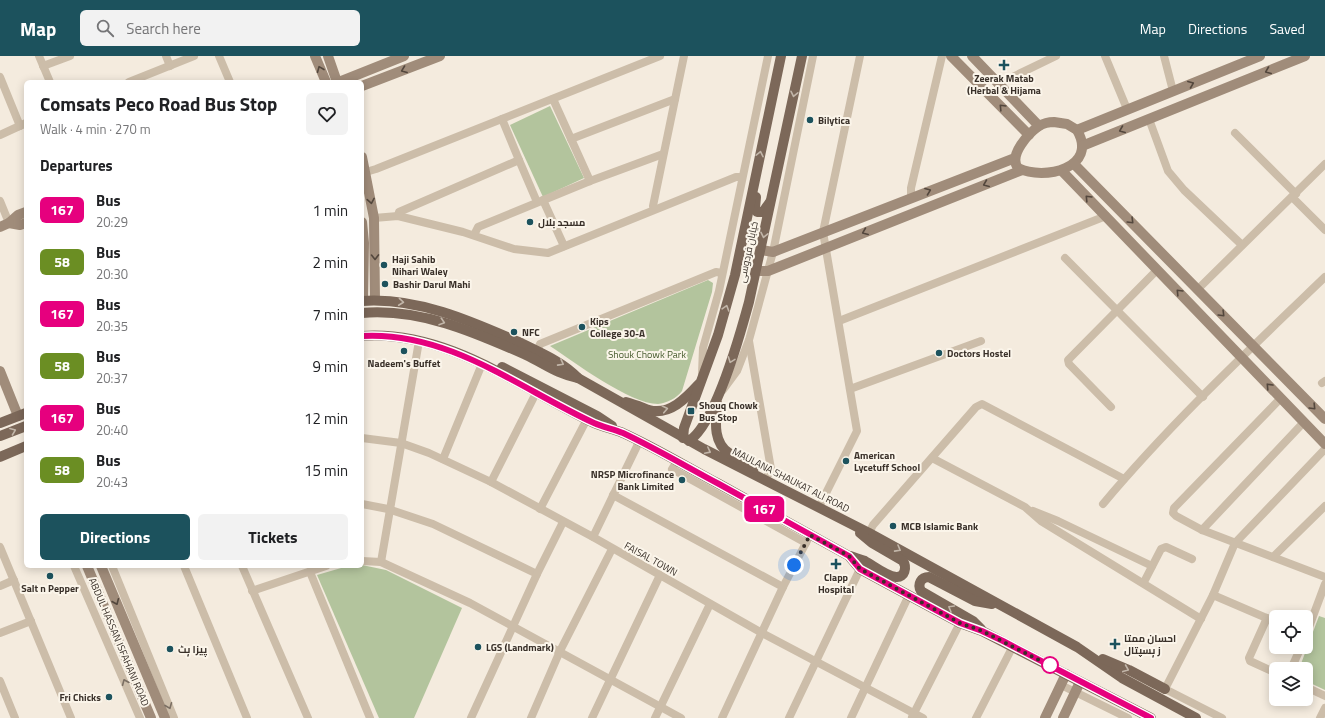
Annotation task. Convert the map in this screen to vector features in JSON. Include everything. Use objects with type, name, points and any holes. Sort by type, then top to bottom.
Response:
[{"type":"main road","name":"خیابان فردوسی","points":[[781,56],[735,275],[702,381],[684,428],[686,439],[703,425],[718,396],[741,332],[761,250],[802,56]]},
{"type":"main road","points":[[755,178],[758,185],[756,211],[759,213],[763,212],[771,201]]},
{"type":"main road","name":"MAULANA SHAUKAT ALI ROAD","points":[[364,301],[375,300],[412,304],[436,310],[488,329],[537,351],[568,367],[578,378],[614,399],[686,439],[869,533],[1090,654],[1122,678],[1196,718]]},
{"type":"main road","points":[[364,313],[400,313],[439,321],[516,351],[562,375],[578,378]]},
{"type":"main road","points":[[364,330],[397,331],[437,341],[516,373],[597,416],[638,442],[677,461],[808,539],[864,561],[894,577],[901,576],[905,569],[903,561],[872,544],[848,522]]},
{"type":"main road","points":[[364,336],[373,335],[419,341],[482,364],[587,419],[622,433]]},
{"type":"main road","points":[[614,399],[650,410],[666,409],[681,402],[702,381]]},
{"type":"main road","points":[[718,396],[715,422],[716,433],[721,444],[727,452],[752,466],[766,479]]},
{"type":"main road","points":[[1,421],[22,415]]},
{"type":"main road","points":[[0,436],[24,427]]},
{"type":"main road","points":[[0,450],[24,441]]},
{"type":"main road","points":[[0,457],[24,447]]},
{"type":"main road","points":[[849,556],[860,569],[960,623],[982,631],[1066,674],[1113,704],[1151,718]]},
{"type":"main road","points":[[982,631],[973,621],[921,591],[919,585],[922,578],[929,577],[975,601],[1000,605]]},
{"type":"main road","points":[[1090,654],[1130,670],[1165,688]]},
{"type":"street","points":[[39,56],[49,80]]},
{"type":"street","points":[[43,66],[70,56]]},
{"type":"street","points":[[166,56],[170,66]]},
{"type":"street","points":[[134,80],[194,56]]},
{"type":"street","points":[[220,56],[229,80]]},
{"type":"street","points":[[315,56],[325,80]]},
{"type":"street","points":[[328,56],[337,80]]},
{"type":"street","points":[[364,85],[440,56]]},
{"type":"street","points":[[366,172],[660,56]]},
{"type":"street","points":[[654,210],[653,206],[662,154],[684,56]]},
{"type":"street","points":[[702,381],[703,348],[719,291],[768,56]]},
{"type":"street","points":[[718,396],[737,371],[749,340],[773,252],[813,56]]},
{"type":"street","points":[[819,507],[857,431],[827,248],[823,232],[860,56]]},
{"type":"street","points":[[911,197],[911,188],[942,56]]},
{"type":"street","points":[[951,56],[1029,135]]},
{"type":"street","points":[[972,56],[1039,126]]},
{"type":"street","points":[[998,84],[1042,58],[1056,56]]},
{"type":"street","points":[[1105,56],[1127,109]]},
{"type":"street","points":[[1164,56],[1173,91]]},
{"type":"street","points":[[1077,130],[1260,56]]},
{"type":"street","points":[[1082,146],[1304,56]]},
{"type":"street","points":[[343,80],[401,57]]},
{"type":"street","points":[[0,77],[23,125],[0,135]]},
{"type":"street","points":[[553,99],[590,181]]},
{"type":"street","points":[[571,139],[675,99]]},
{"type":"street","points":[[502,119],[519,160],[564,246]]},
{"type":"street","points":[[1149,119],[1168,171],[1184,190],[1242,245]]},
{"type":"street","points":[[756,271],[768,271],[1022,170],[1042,173],[1062,171],[1074,164],[1080,155],[1082,146],[1077,130],[1060,122],[1046,123],[1039,126],[1029,135],[1015,158],[911,197],[773,252],[761,250]]},
{"type":"street","points":[[1235,133],[1325,230]]},
{"type":"street","points":[[474,235],[478,227],[590,181],[662,154]]},
{"type":"street","points":[[1015,158],[1016,165],[1022,170]]},
{"type":"street","points":[[398,216],[400,212],[519,160]]},
{"type":"street","points":[[364,164],[374,218],[375,300]]},
{"type":"street","points":[[1074,164],[1325,419]]},
{"type":"street","points":[[1198,290],[1325,164]]},
{"type":"street","points":[[1062,171],[1325,444]]},
{"type":"street","points":[[374,218],[398,216],[474,235],[514,249],[548,253],[736,177],[742,177]]},
{"type":"street","points":[[0,201],[5,224]]},
{"type":"street","points":[[5,224],[24,213]]},
{"type":"street","points":[[839,321],[1106,216]]},
{"type":"street","points":[[5,224],[20,225],[24,224]]},
{"type":"street","points":[[1065,258],[1203,397]]},
{"type":"street","points":[[1111,407],[1069,364],[1068,360],[1157,270]]},
{"type":"street","points":[[537,351],[540,344],[716,272],[722,273]]},
{"type":"street","points":[[1104,504],[1124,480],[1203,397],[1325,277]]},
{"type":"street","points":[[749,340],[771,468],[766,479]]},
{"type":"street","points":[[381,562],[388,510],[419,341]]},
{"type":"street","points":[[850,389],[981,341]]},
{"type":"street","points":[[443,459],[482,364]]},
{"type":"street","points":[[0,371],[22,415]]},
{"type":"street","points":[[491,482],[536,391]]},
{"type":"street","points":[[1280,399],[1174,508],[1173,513],[1202,530],[1325,577]]},
{"type":"street","points":[[869,533],[873,525],[976,407],[982,404],[1124,480]]},
{"type":"street","points":[[540,509],[587,419]]},
{"type":"street","points":[[1202,530],[1304,422]]},
{"type":"street","name":"FAISAL TOWN","points":[[364,438],[401,443],[443,459],[491,482],[593,537],[762,633],[866,687],[913,716],[923,718]]},
{"type":"street","points":[[593,537],[638,442]]},
{"type":"street","points":[[1222,718],[1165,688],[1213,595],[1235,543],[1325,449]]},
{"type":"street","points":[[932,458],[1025,508],[1058,521],[1152,566]]},
{"type":"street","points":[[613,495],[783,587]]},
{"type":"street","points":[[364,504],[434,524],[537,574]]},
{"type":"street","points":[[1273,557],[1325,506]]},
{"type":"street","points":[[1025,508],[1041,521],[1144,582],[1201,619]]},
{"type":"street","points":[[471,718],[537,574],[563,522]]},
{"type":"street","points":[[722,718],[783,587],[808,539]]},
{"type":"street","points":[[0,547],[3,560],[14,580],[71,718]]},
{"type":"street","points":[[1144,582],[1161,550],[1166,547],[1192,559]]},
{"type":"street","points":[[531,718],[560,652],[612,549]]},
{"type":"street","points":[[364,561],[381,562],[470,603],[610,678],[660,708],[681,718]]},
{"type":"street","points":[[75,568],[140,718]]},
{"type":"street","name":"ABDUL HASSAN ISFAHANI ROAD","points":[[88,568],[151,718]]},
{"type":"street","name":"ABDUL HASSAN ISFAHANI ROAD","points":[[102,568],[165,718]]},
{"type":"street","points":[[113,568],[174,718]]},
{"type":"street","points":[[185,568],[247,718]]},
{"type":"street","points":[[243,568],[308,718]]},
{"type":"street","points":[[252,591],[321,568]]},
{"type":"street","points":[[789,718],[860,569]]},
{"type":"street","points":[[310,572],[370,718]]},
{"type":"street","points":[[592,718],[660,575]]},
{"type":"street","points":[[0,586],[14,580]]},
{"type":"street","points":[[1313,616],[1325,584]]},
{"type":"street","points":[[851,718],[909,595]]},
{"type":"street","points":[[1213,595],[1267,618],[1249,658],[1250,661],[1269,670]]},
{"type":"street","points":[[655,718],[710,604]]},
{"type":"street","points":[[0,633],[31,621]]},
{"type":"street","points":[[913,716],[960,623]]},
{"type":"street","points":[[976,718],[1013,646]]},
{"type":"street","points":[[1045,718],[1066,674]]},
{"type":"street","points":[[0,681],[15,718]]},
{"type":"street","points":[[1063,718],[1080,682]]},
{"type":"street","points":[[1061,685],[1074,693],[1113,704],[1128,718]]},
{"type":"street","points":[[1313,690],[1325,696]]},
{"type":"street","points":[[1320,718],[1325,708]]},
{"type":"green space","points":[[550,106],[584,178],[543,197],[510,125]]},
{"type":"green space","name":"Shouk Chowk Park","points":[[708,280],[713,283],[712,292],[682,391],[675,398],[668,401],[658,404],[646,402],[633,397],[602,381],[550,346]]},
{"type":"green space","points":[[364,565],[386,570],[462,608],[414,718],[379,718],[317,575],[341,568],[364,568]]},
{"type":"green space","points":[[1319,616],[1325,618],[1325,690],[1313,684],[1313,662],[1302,662],[1305,654],[1313,654],[1313,632]]},
{"type":"bus line","name":"167","points":[[364,336],[373,335],[419,341],[469,358],[492,369],[595,423],[622,433],[677,461],[849,556],[860,569],[960,623],[1003,641],[1151,718]]},
{"type":"place","name":"Zeerak Matab (Herbal & Hijama","points":[[1004,65]]},
{"type":"place","name":"Bilytica","points":[[810,120]]},
{"type":"place","name":"مسجد بلال","points":[[530,222]]},
{"type":"place","name":"Haji Sahib Nihari Waley","points":[[384,265]]},
{"type":"place","name":"Bashir Darul Mahi","points":[[385,284]]},
{"type":"place","name":"Kips College 30-A","points":[[582,327]]},
{"type":"place","name":"NFC","points":[[514,332]]},
{"type":"place","name":"Nadeem's Buffet","points":[[404,351]]},
{"type":"place","name":"Doctors Hostel","points":[[939,353]]},
{"type":"place","name":"Shouq Chowk Bus Stop","points":[[691,411]]},
{"type":"place","name":"American Lycetuff School","points":[[846,461]]},
{"type":"place","name":"NRSP Microfinance Bank Limited","points":[[682,480]]},
{"type":"place","name":"MCB Islamic Bank","points":[[893,526]]},
{"type":"place","name":"Clapp Hospital","points":[[836,564]]},
{"type":"place","name":"Salt n Pepper","points":[[50,576]]},
{"type":"place","name":"احسان ممتا ز ہسپتال","points":[[1115,644]]},
{"type":"place","name":"LGS (Landmark)","points":[[478,647]]},
{"type":"place","name":"پیزا ہٹ","points":[[170,649]]},
{"type":"place","name":"Fri Chicks","points":[[109,697]]},
{"type":"route","points":[[794,565],[810,535],[849,556],[860,569],[960,623],[982,631],[1053,667],[1050,665]]}]
